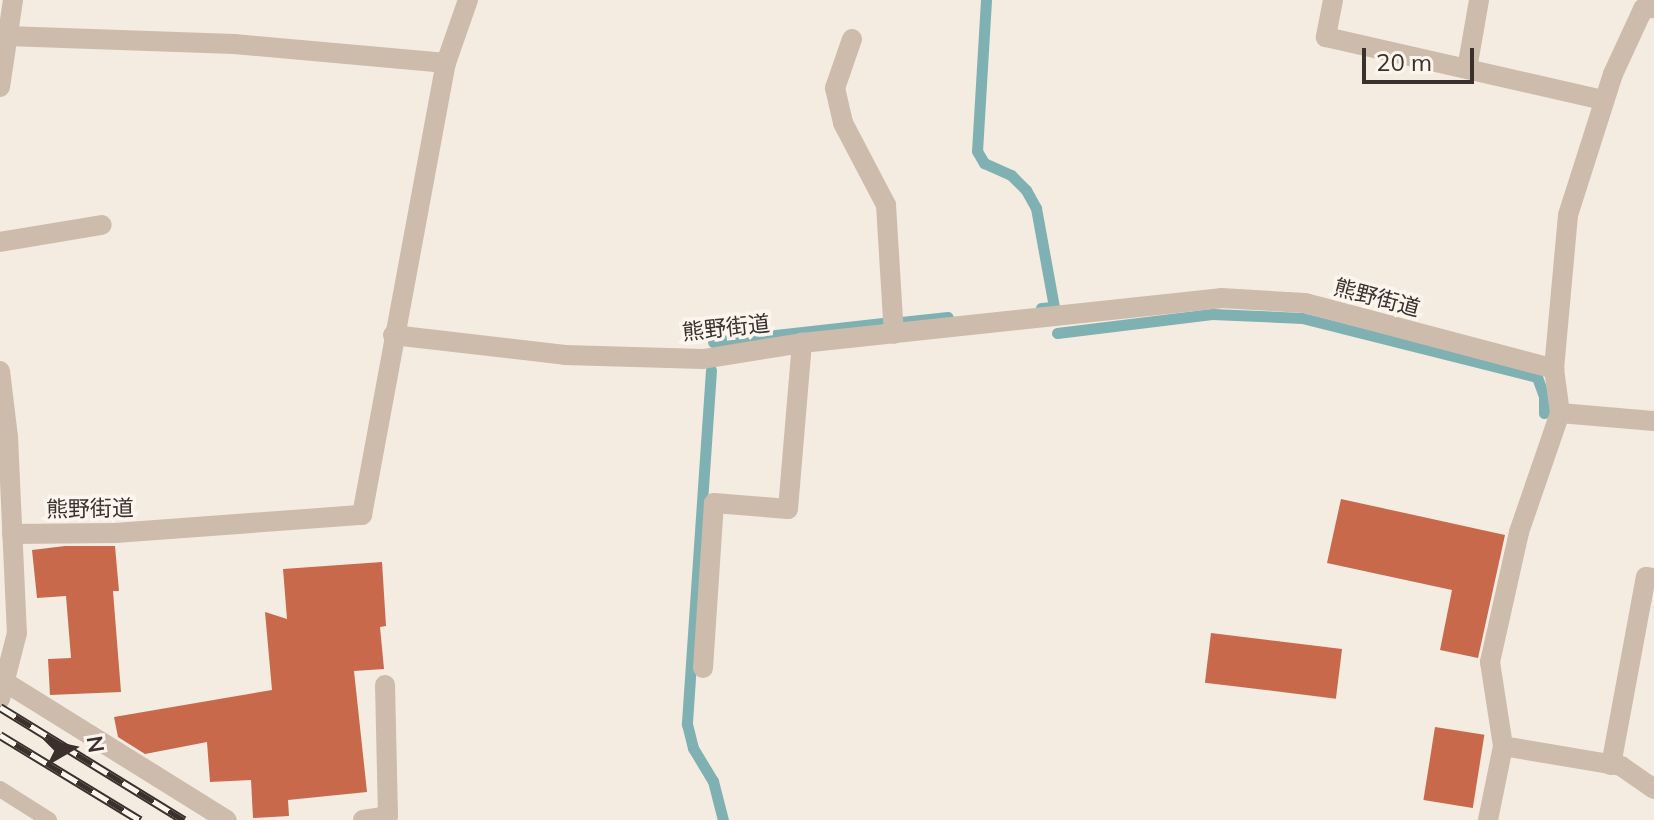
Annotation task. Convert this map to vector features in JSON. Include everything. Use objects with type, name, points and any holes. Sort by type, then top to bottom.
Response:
[{"type":"street","points":[[0,87],[13,0]]},
{"type":"street","points":[[393,335],[446,63],[468,0]]},
{"type":"street","points":[[1333,0],[1326,37],[1604,100]]},
{"type":"street","points":[[1467,69],[1479,0]]},
{"type":"street","points":[[1488,820],[1503,746],[1490,662],[1519,532],[1560,413],[1554,369],[1568,215],[1604,100],[1643,9],[1654,8]]},
{"type":"street","points":[[7,36],[234,44],[446,63]]},
{"type":"street","points":[[852,39],[835,88],[843,123],[886,205],[894,334]]},
{"type":"street","points":[[0,242],[102,225]]},
{"type":"street","name":"熊野街道","points":[[12,534],[115,533],[362,515],[393,335],[565,355],[703,359],[802,343],[1221,298],[1305,303],[1554,369]]},
{"type":"street","points":[[703,668],[714,503],[788,509],[802,343]]},
{"type":"street","points":[[0,371],[17,633],[2,690],[227,820]]},
{"type":"street","points":[[1560,413],[1654,421]]},
{"type":"street","points":[[1611,765],[1646,577],[1654,578]]},
{"type":"street","points":[[363,820],[388,816],[385,685]]},
{"type":"street","points":[[1503,746],[1621,766],[1654,789]]},
{"type":"lane","points":[[0,789],[49,820]]},
{"type":"building","points":[[1341,499],[1505,535],[1478,658],[1440,650],[1452,590],[1327,563]]},
{"type":"building","points":[[65,546],[115,546],[119,591],[113,591],[121,692],[50,695],[48,659],[71,658],[66,596],[37,598],[32,550]]},
{"type":"building","points":[[382,562],[386,626],[380,627],[384,669],[354,671],[367,792],[288,800],[289,816],[253,818],[251,780],[210,782],[207,742],[145,754],[118,737],[114,717],[272,690],[265,612],[287,619],[283,569]]},
{"type":"building","points":[[1211,633],[1342,649],[1336,699],[1205,683]]},
{"type":"building","points":[[1435,727],[1484,735],[1473,808],[1423,800]]},
{"type":"waterway","points":[[986,0],[977,151],[984,163],[1011,175],[1026,190],[1036,208],[1054,307],[1041,308]]},
{"type":"waterway","points":[[1057,333],[1212,314],[1302,318],[1537,377],[1544,396],[1544,413]]},
{"type":"waterway","points":[[901,322],[948,317]]},
{"type":"waterway","points":[[713,342],[883,323]]},
{"type":"waterway","points":[[711,370],[687,724],[693,748],[713,781],[723,820]]},
{"type":"railway","points":[[0,707],[184,820]]},
{"type":"railway","points":[[0,735],[140,820]]}]
